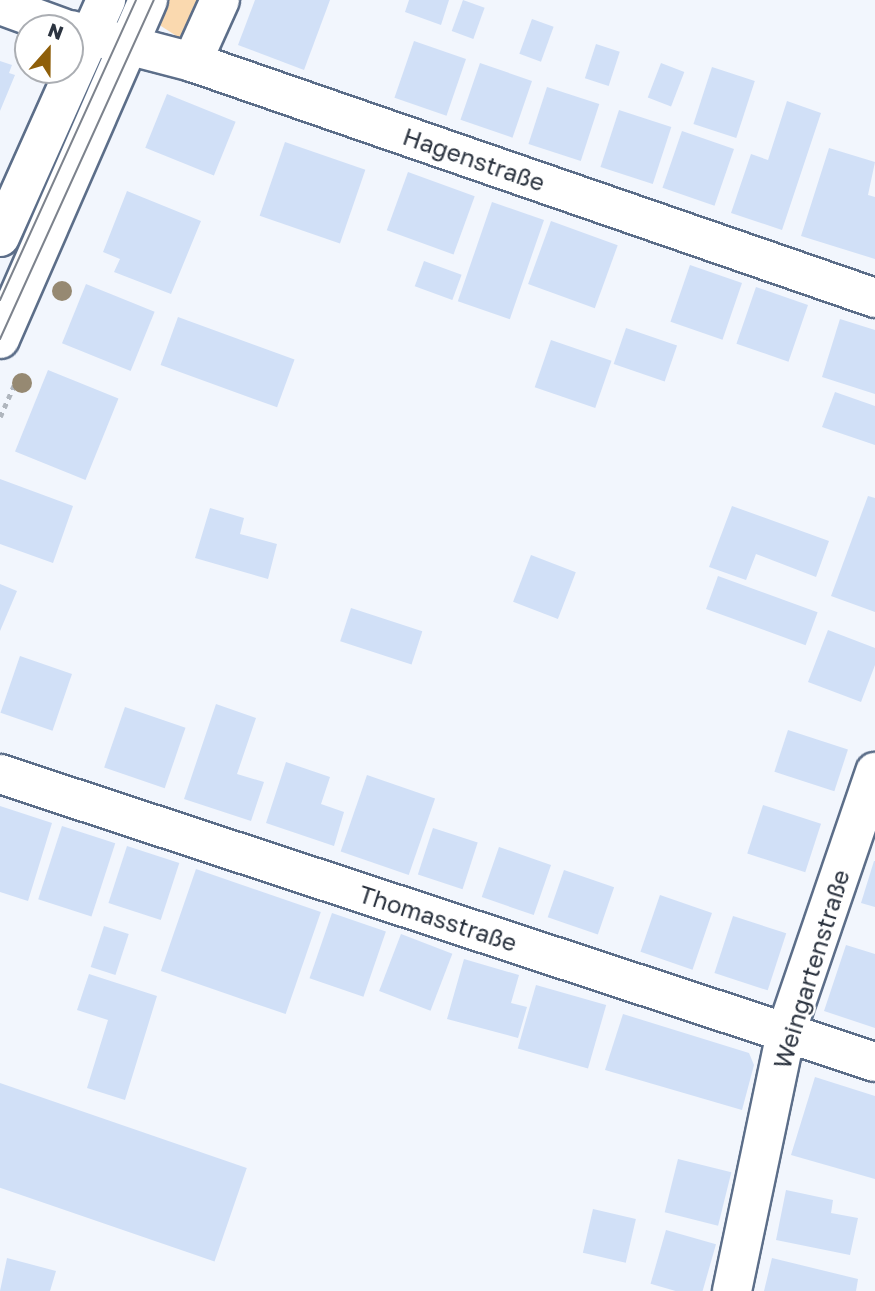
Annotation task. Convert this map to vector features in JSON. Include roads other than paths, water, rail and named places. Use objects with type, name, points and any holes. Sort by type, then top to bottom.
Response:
[{"type":"street","points":[[84,21],[106,0]]},
{"type":"street","points":[[0,339],[148,0]]},
{"type":"street","points":[[192,62],[219,0]]},
{"type":"street","name":"Hagenstraße","points":[[0,5],[24,14]]},
{"type":"street","name":"Hagenstraße","points":[[84,34],[192,62],[875,298]]},
{"type":"street","points":[[0,237],[54,84]]},
{"type":"street","name":"Weingartenstraße","points":[[732,1291],[786,1032],[875,772]]},
{"type":"street","name":"Thomasstraße","points":[[0,774],[875,1062]]},
{"type":"tram line","points":[[0,300],[136,0]]},
{"type":"tram line","points":[[0,339],[154,0]]}]
